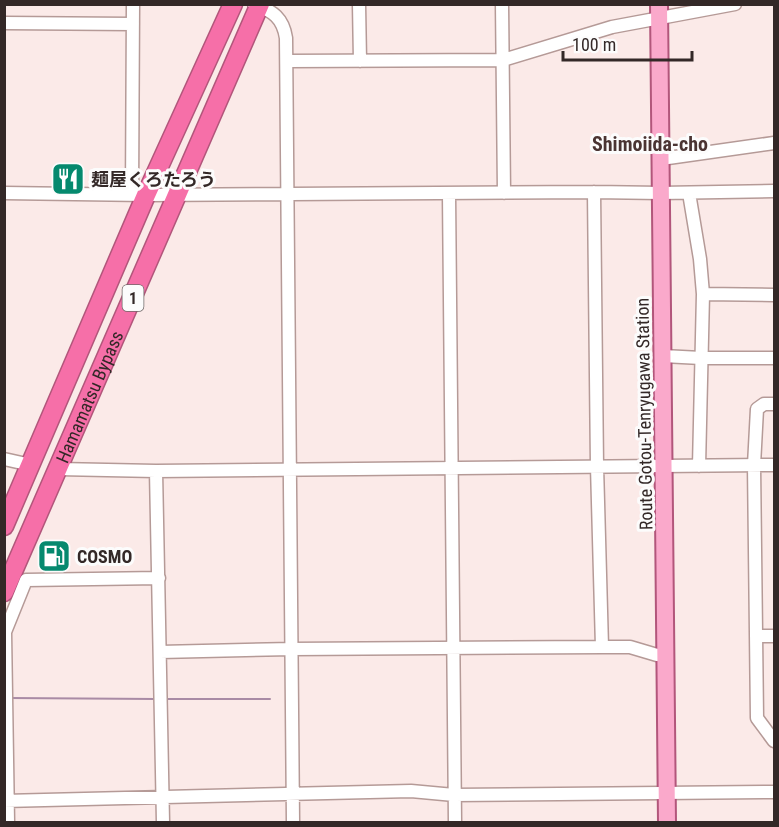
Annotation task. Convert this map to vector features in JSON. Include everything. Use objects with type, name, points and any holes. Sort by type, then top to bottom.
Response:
[{"type":"highway","name":"Hamamatsu Bypass","points":[[4,526],[10,500],[31,465],[139,194],[233,4]]},
{"type":"highway","name":"Hamamatsu Bypass","points":[[4,592],[178,195],[258,5]]},
{"type":"main road","name":"Route Gotou-Tenryugawa Station","points":[[660,11],[667,822]]},
{"type":"street","points":[[133,4],[139,194]]},
{"type":"street","points":[[359,4],[360,61]]},
{"type":"street","points":[[502,4],[504,194]]},
{"type":"street","points":[[288,62],[503,60],[660,11],[735,4]]},
{"type":"street","points":[[258,5],[279,18],[285,27],[288,62],[287,194],[293,822]]},
{"type":"street","points":[[4,23],[133,24]]},
{"type":"street","points":[[661,159],[774,143]]},
{"type":"street","points":[[4,194],[504,194],[774,191]]},
{"type":"street","points":[[594,192],[597,466],[602,647]]},
{"type":"street","points":[[688,193],[700,259],[703,294],[699,466]]},
{"type":"street","points":[[448,194],[455,822]]},
{"type":"street","points":[[703,294],[774,294]]},
{"type":"street","points":[[663,356],[774,358]]},
{"type":"street","points":[[774,404],[764,404],[757,409],[754,465],[757,718],[774,741]]},
{"type":"street","points":[[4,459],[31,465]]},
{"type":"street","points":[[58,469],[156,471],[774,465]]},
{"type":"street","points":[[156,471],[163,822]]},
{"type":"street","points":[[8,822],[5,632],[26,580],[159,578]]},
{"type":"street","points":[[756,636],[774,636]]},
{"type":"street","points":[[160,652],[630,647],[657,655],[666,654]]},
{"type":"street","points":[[6,801],[411,791],[454,795],[774,792]]},
{"type":"waterway","points":[[9,698],[156,699]]},
{"type":"waterway","points":[[165,699],[270,699]]},
{"type":"place","name":"麺屋くろたろう","points":[[68,179]]},
{"type":"place","name":"COSMO","points":[[54,556]]},
{"type":"district","name":"Shimoiida-cho","points":[[650,144]]}]
